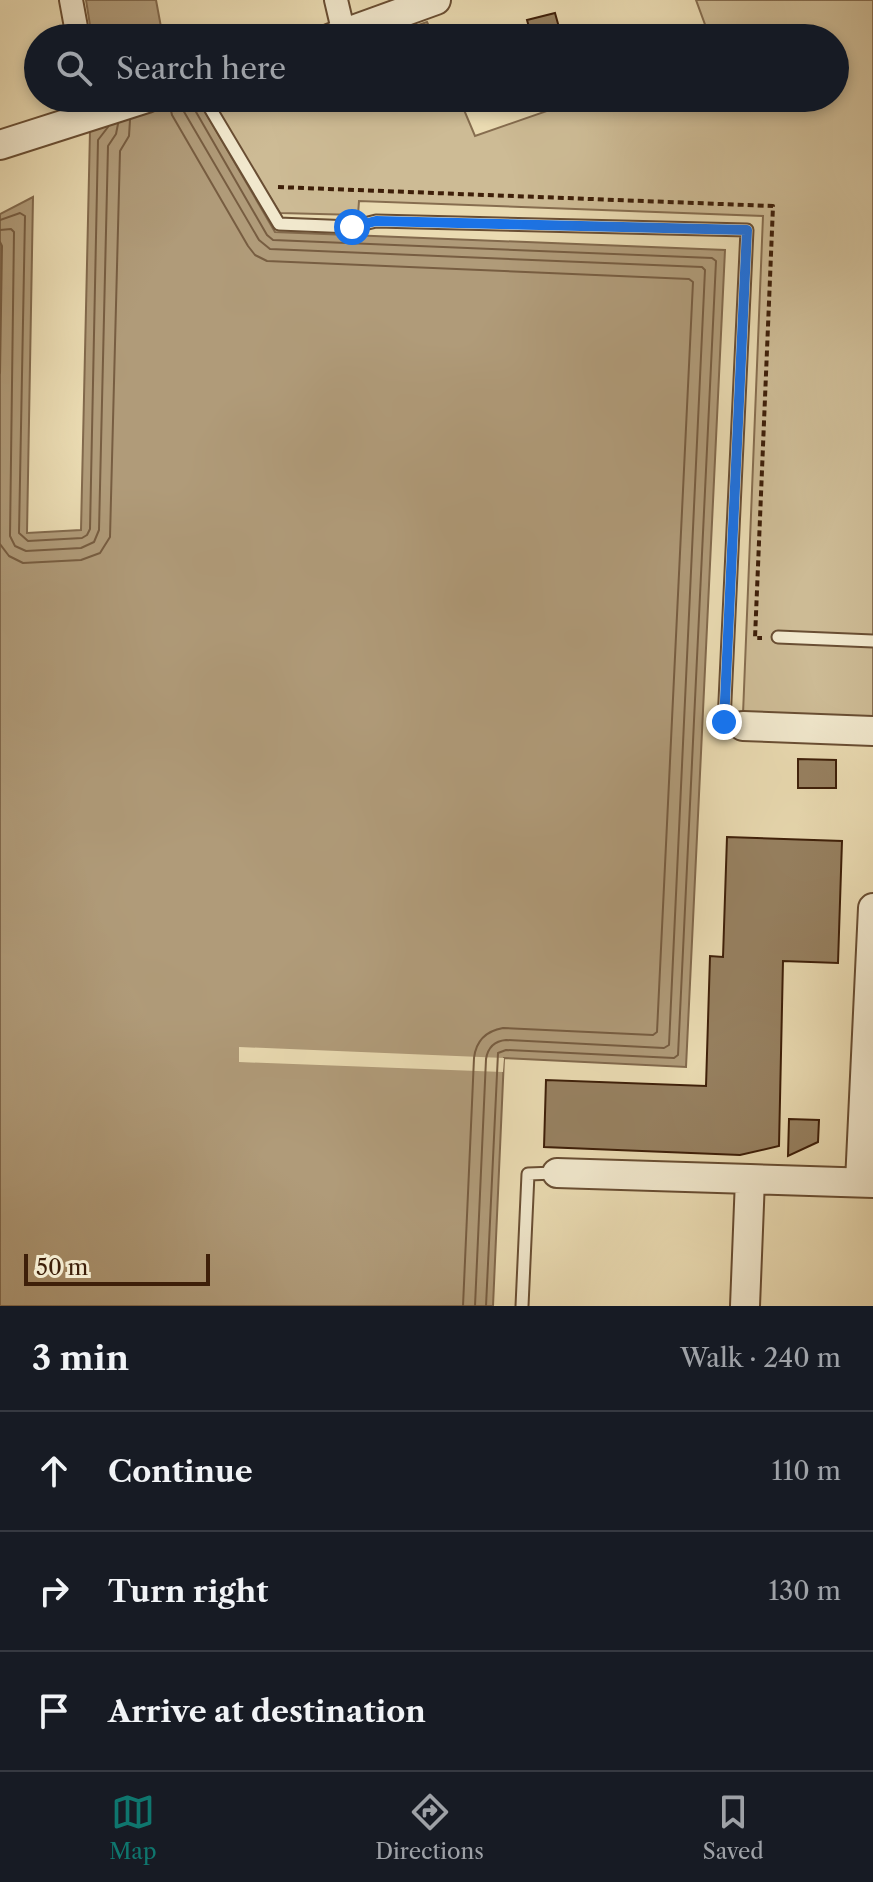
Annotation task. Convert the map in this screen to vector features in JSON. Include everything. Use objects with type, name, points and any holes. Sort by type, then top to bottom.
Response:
[{"type":"street","points":[[71,0],[75,24]]},
{"type":"street","points":[[336,0],[337,24]]},
{"type":"street","points":[[371,24],[436,0]]},
{"type":"street","points":[[1,140],[84,112]]},
{"type":"street","points":[[743,726],[873,731]]},
{"type":"street","points":[[557,1173],[866,1182],[873,908]]},
{"type":"street","points":[[745,1306],[750,1179]]},
{"type":"lane","points":[[212,112],[279,224],[352,227],[376,221],[747,230],[724,722],[743,726]]},
{"type":"lane","points":[[778,637],[873,641]]},
{"type":"lane","points":[[522,1306],[528,1174],[557,1173]]},
{"type":"path","points":[[275,187],[773,206],[755,638],[778,637]]},
{"type":"shaded area","points":[[696,0],[873,0],[873,717],[743,714],[763,216],[359,201],[358,215],[280,213],[218,112],[465,112],[475,136],[544,112],[849,112],[849,24],[705,24]]},
{"type":"water","points":[[86,0],[156,0],[160,24],[90,24]]},
{"type":"water","points":[[99,112],[205,112],[275,232],[725,250],[686,1067],[504,1058],[493,1306],[0,1306],[0,214],[33,197],[27,533],[81,530],[90,131],[100,128]]},
{"type":"pier","points":[[239,1047],[504,1058],[503,1072],[239,1062]]},
{"type":"building","points":[[555,13],[558,24],[528,24],[527,20]]},
{"type":"building","points":[[798,759],[836,760],[836,788],[798,788]]},
{"type":"building","points":[[727,837],[842,841],[838,963],[783,961],[779,1146],[740,1155],[544,1147],[546,1080],[706,1086],[710,956],[723,957]]},
{"type":"building","points":[[789,1119],[819,1120],[818,1142],[788,1156]]},
{"type":"route","points":[[352,227],[376,221],[747,230],[724,722]]}]
